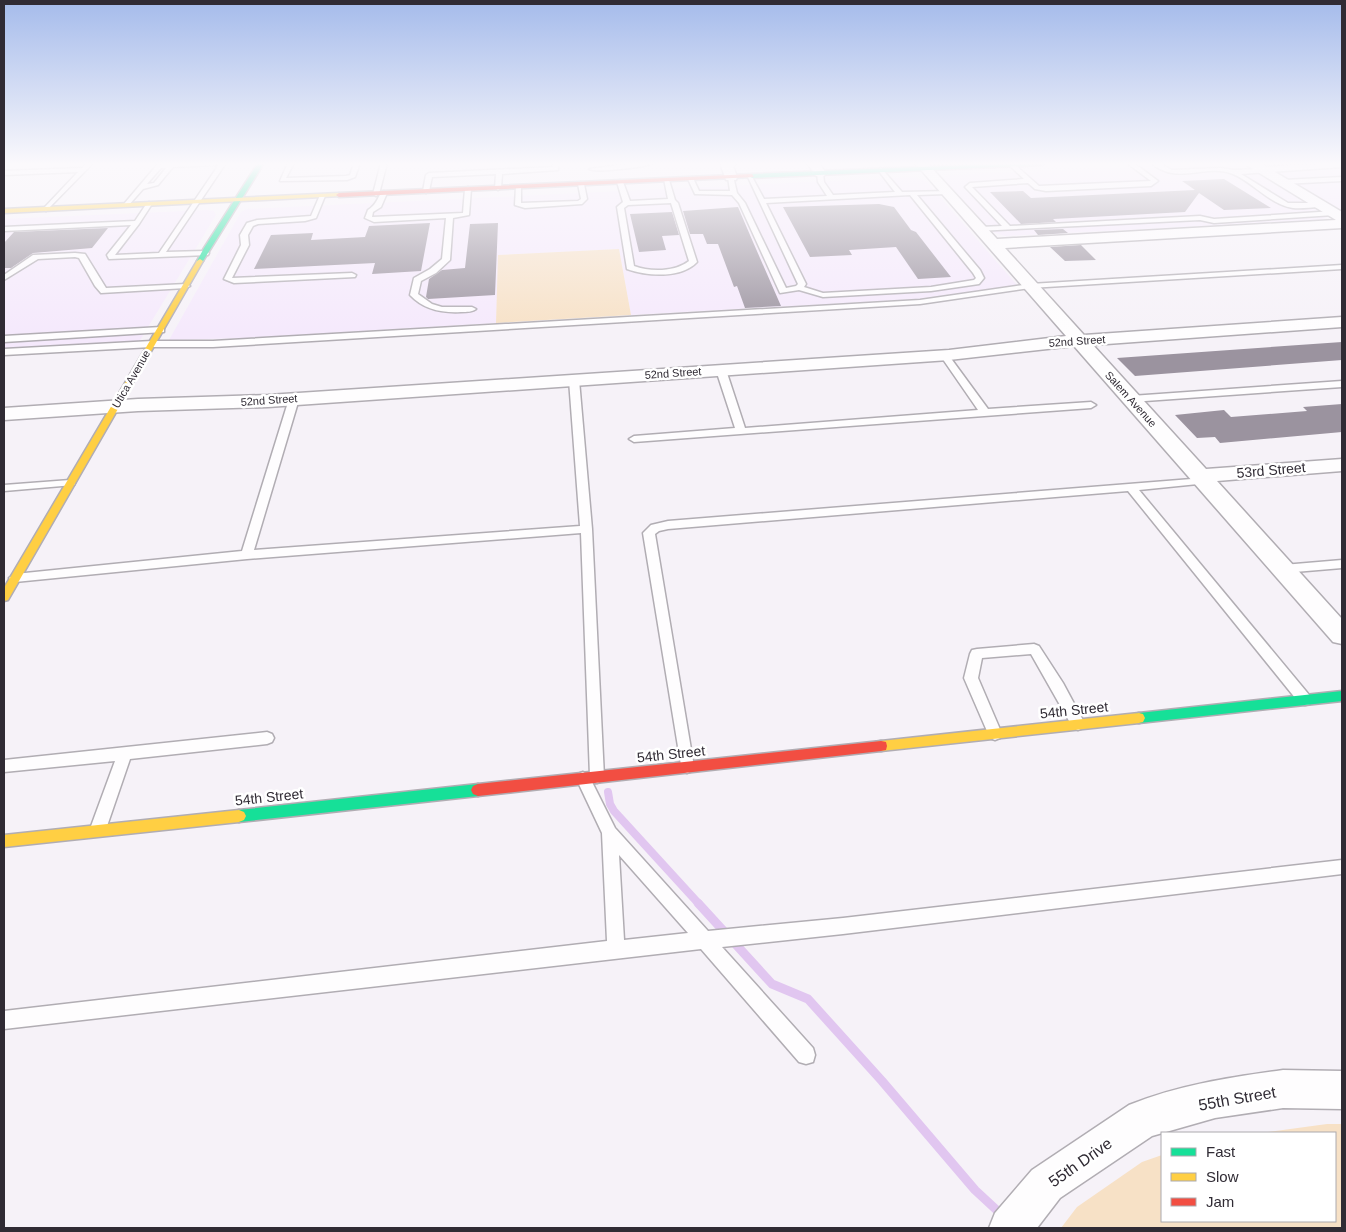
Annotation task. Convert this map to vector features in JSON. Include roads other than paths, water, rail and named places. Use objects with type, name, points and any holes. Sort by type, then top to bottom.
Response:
[{"type":"street","name":"Utica Avenue","points":[[7,585],[70,483],[224,220]]},
{"type":"street","name":"Salem Avenue","points":[[972,220],[1342,635]]},
{"type":"street","points":[[993,244],[1307,220]]},
{"type":"street","name":"52nd Street","points":[[4,414],[294,399],[944,355],[1079,341],[1342,322]]},
{"type":"street","name":"53rd Street","points":[[1202,478],[1342,465]]},
{"type":"street","name":"54th Street","points":[[4,841],[1342,696]]},
{"type":"street","name":"55th Street","points":[[1135,1124],[1143,1119],[1215,1099],[1283,1089],[1342,1090]]},
{"type":"street","name":"55th Drive","points":[[1010,1228],[1046,1184],[1135,1124]]},
{"type":"lane","points":[[161,255],[184,220]]},
{"type":"lane","points":[[282,220],[250,224],[244,235],[245,246],[228,279],[234,281],[352,275]]},
{"type":"lane","points":[[450,220],[446,260],[433,271],[417,280],[414,294],[426,305],[440,310],[472,308]]},
{"type":"lane","points":[[622,220],[630,267],[647,272],[682,269],[689,267],[693,262],[680,220]]},
{"type":"lane","points":[[750,220],[783,291],[799,288],[823,295],[931,289],[976,282],[980,278],[976,272],[934,220]]},
{"type":"lane","points":[[771,220],[802,284],[799,288]]},
{"type":"lane","points":[[1001,220],[1008,228]]},
{"type":"lane","points":[[980,229],[1152,220]]},
{"type":"lane","points":[[137,223],[111,255],[112,257],[205,253]]},
{"type":"lane","points":[[4,229],[137,223]]},
{"type":"lane","points":[[4,278],[36,257],[75,255],[82,256],[98,286],[104,291],[186,286]]},
{"type":"lane","points":[[4,352],[152,344],[223,343],[920,302],[1030,286],[1342,267]]},
{"type":"lane","points":[[4,339],[160,330]]},
{"type":"lane","points":[[944,355],[985,412]]},
{"type":"lane","points":[[721,370],[741,431]]},
{"type":"lane","points":[[574,380],[586,529],[590,778],[610,833],[616,948]]},
{"type":"lane","points":[[1131,399],[1342,384]]},
{"type":"lane","points":[[247,555],[294,399]]},
{"type":"lane","points":[[634,439],[985,412],[1091,406]]},
{"type":"lane","points":[[687,767],[649,533],[655,528],[677,524],[1131,487],[1202,478]]},
{"type":"lane","points":[[4,488],[70,483]]},
{"type":"lane","points":[[1131,487],[1305,700]]},
{"type":"lane","points":[[7,585],[247,555],[586,529]]},
{"type":"lane","points":[[1283,569],[1342,564]]},
{"type":"lane","points":[[995,734],[971,678],[977,654],[1034,649],[1078,724]]},
{"type":"lane","points":[[4,766],[268,738]]},
{"type":"lane","points":[[98,831],[124,754]]},
{"type":"lane","points":[[610,833],[806,1055]]},
{"type":"lane","points":[[4,1020],[616,948],[843,926],[1342,867]]},
{"type":"waterway","points":[[608,792],[610,804],[614,811],[699,904]]},
{"type":"waterway","points":[[698,903],[772,984],[808,999],[882,1081],[975,1190],[1002,1215]]}]
